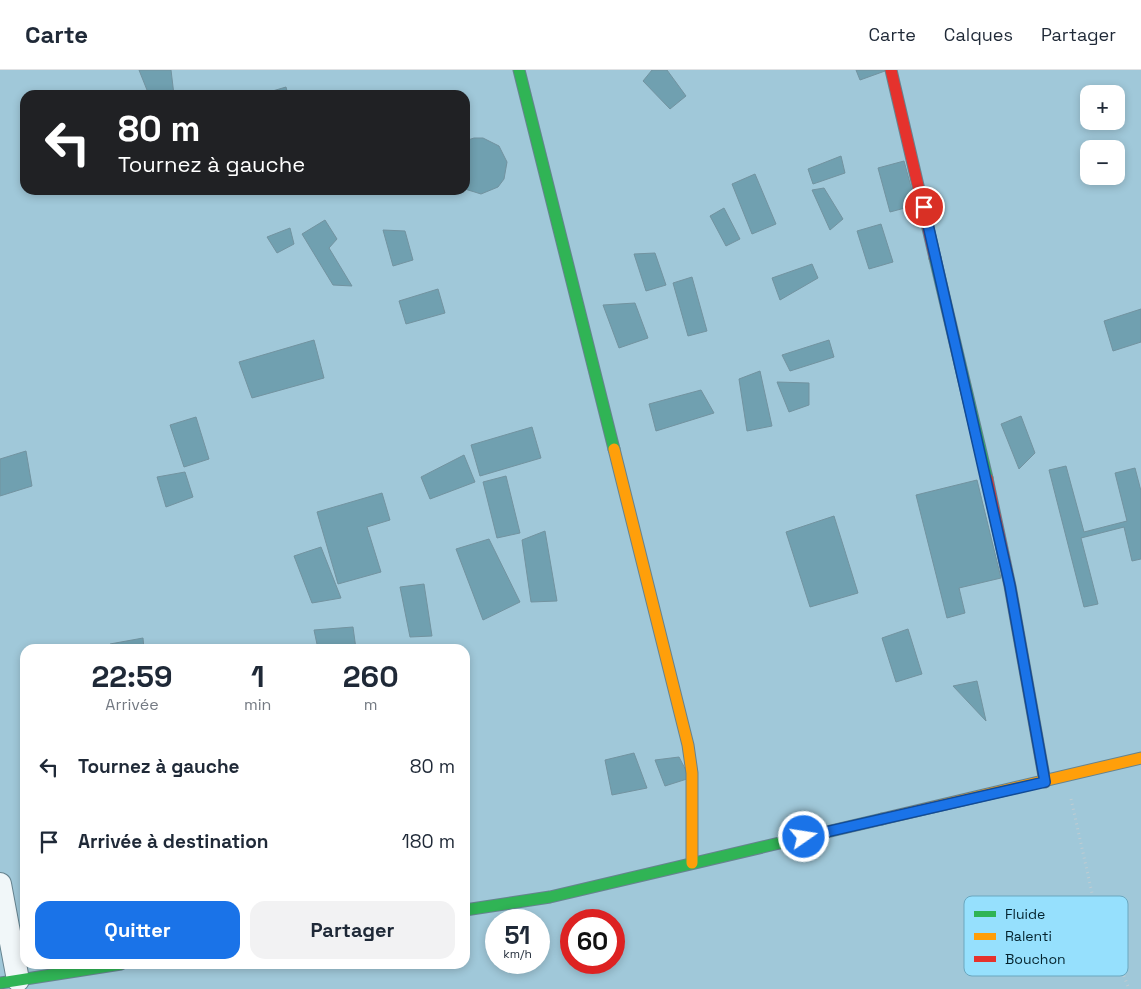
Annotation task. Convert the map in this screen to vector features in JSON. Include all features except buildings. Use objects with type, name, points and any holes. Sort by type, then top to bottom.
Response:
[{"type":"street","points":[[519,70],[688,745],[692,773],[692,863]]},
{"type":"street","points":[[891,70],[986,473],[1010,586],[1045,782]]},
{"type":"street","points":[[470,909],[550,897],[1066,778],[1141,758]]},
{"type":"street","points":[[0,884],[9,981],[89,969]]},
{"type":"path","points":[[1066,778],[1093,896]]},
{"type":"path","points":[[1123,976],[1128,989]]},
{"type":"traffic: fast","points":[[519,70],[614,449]]},
{"type":"traffic: fast","points":[[935,258],[987,478]]},
{"type":"traffic: fast","points":[[470,909],[550,897],[882,819]]},
{"type":"traffic: fast","points":[[0,983],[89,969]]},
{"type":"traffic: slow","points":[[614,449],[688,745],[692,773],[692,863]]},
{"type":"traffic: slow","points":[[882,819],[1141,758]]},
{"type":"traffic: jam","points":[[891,70],[935,258]]},
{"type":"traffic: jam","points":[[987,478],[1010,586],[1045,782]]},
{"type":"route","points":[[804,837],[1045,782],[1010,586],[986,473],[924,207]]}]
